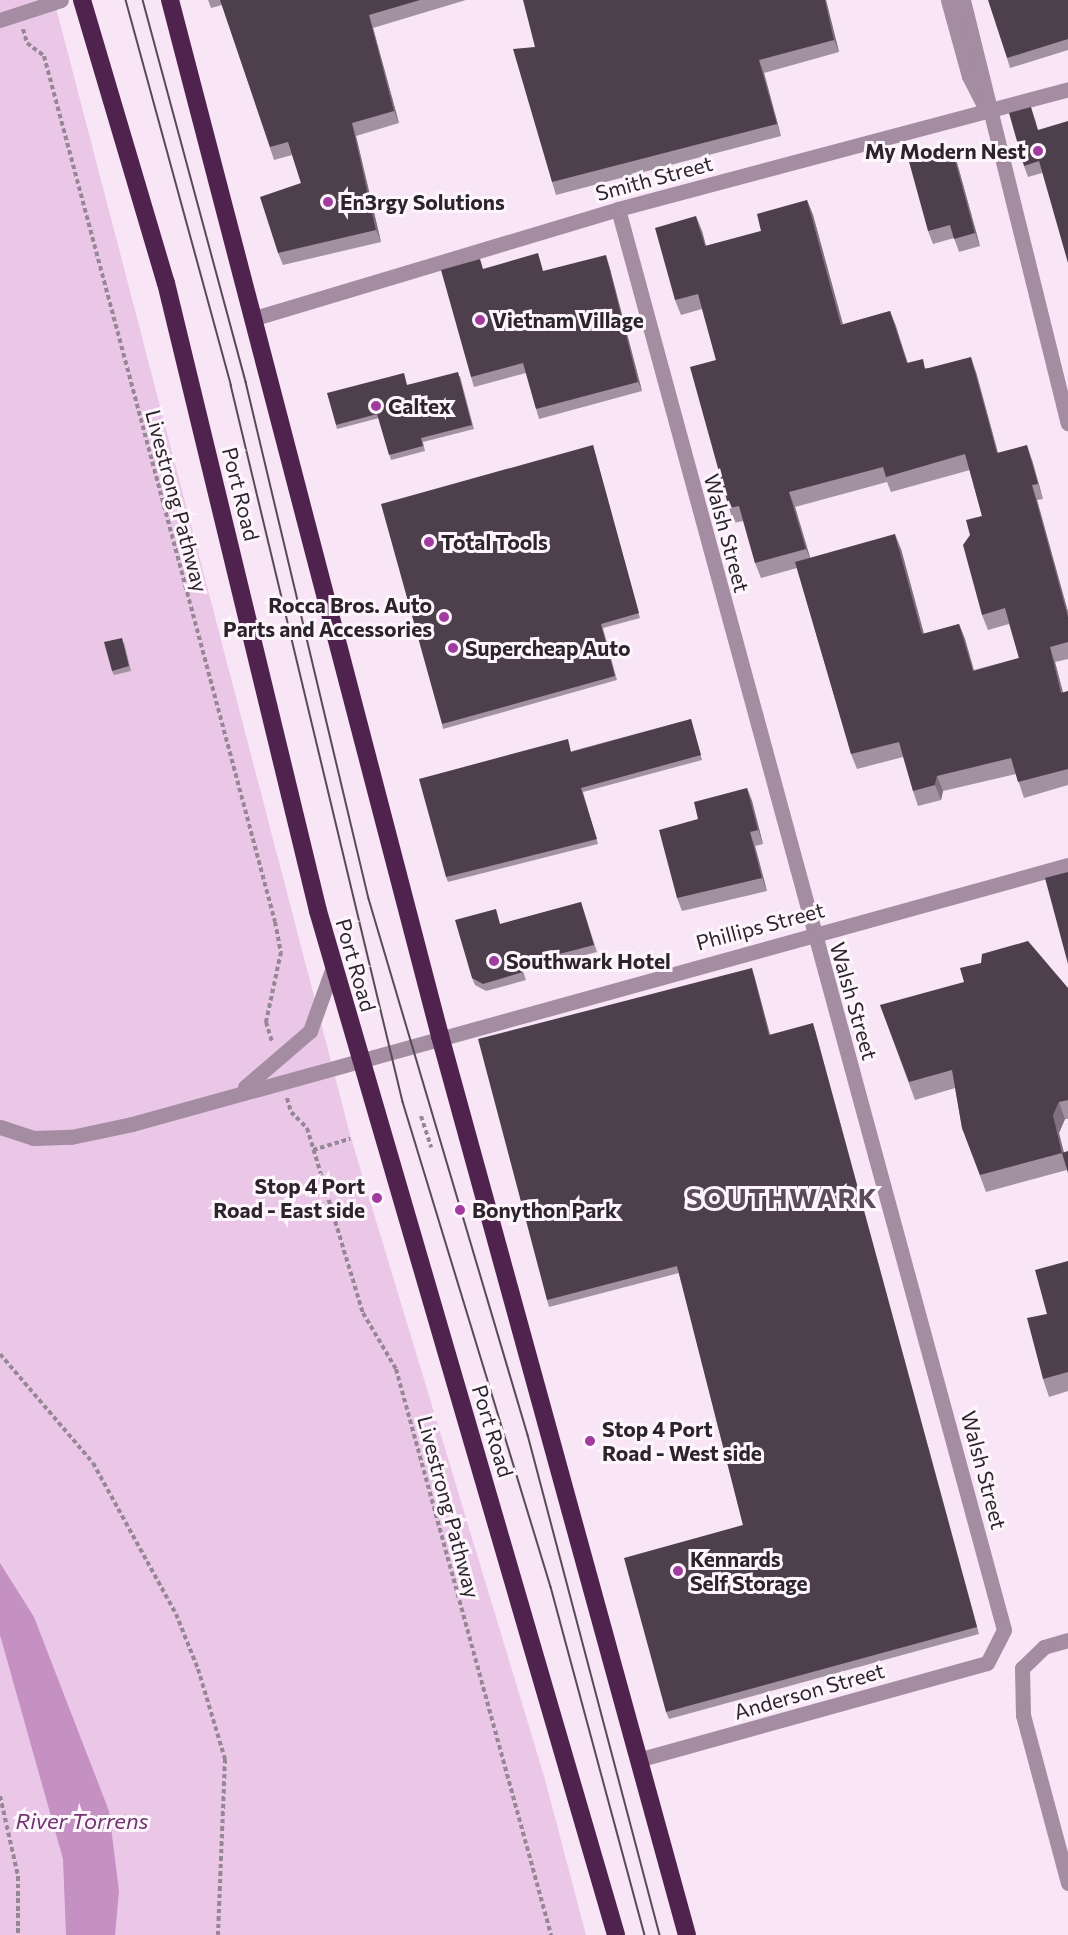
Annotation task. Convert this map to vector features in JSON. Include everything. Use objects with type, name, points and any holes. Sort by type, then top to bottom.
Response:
[{"type":"highway","name":"Port Road","points":[[82,0],[166,283],[333,967],[616,1935]]},
{"type":"highway","points":[[170,0],[255,318],[440,1036],[642,1759],[687,1935]]},
{"type":"street","points":[[0,20],[61,0]]},
{"type":"street","points":[[948,0],[969,76],[987,111]]},
{"type":"street","points":[[963,0],[987,111],[1068,423]]},
{"type":"street","name":"Smith Street","points":[[255,318],[618,209],[1068,89]]},
{"type":"street","name":"Walsh Street","points":[[618,209],[1004,1630],[987,1663]]},
{"type":"street","name":"Phillips Street","points":[[206,1103],[813,933],[1068,866]]},
{"type":"street","points":[[0,1127],[33,1138],[71,1137],[206,1103],[245,1087],[306,1036],[333,967]]},
{"type":"street","points":[[1068,1640],[1044,1647],[1022,1668],[1022,1680],[1023,1715],[1068,1883]]},
{"type":"street","name":"Anderson Street","points":[[642,1759],[987,1663]]},
{"type":"path","name":"Livestrong Pathway","points":[[19,13],[27,43],[44,56],[275,922],[281,952],[266,1022],[275,1053]]},
{"type":"path","name":"Livestrong Pathway","points":[[288,1101],[314,1150],[363,1313],[396,1369],[550,1935]]},
{"type":"path","points":[[421,1116],[431,1147]]},
{"type":"path","points":[[314,1150],[350,1139]]},
{"type":"path","points":[[0,1354],[93,1463],[176,1614],[198,1669],[225,1759],[218,1935]]},
{"type":"path","points":[[0,1796],[18,1876],[18,1935]]},
{"type":"shaded area","points":[[0,0],[54,0],[351,1138],[544,1776],[586,1935],[0,1935]]},
{"type":"water","name":"River Torrens","points":[[0,1563],[34,1617],[109,1811],[119,1891],[115,1935],[66,1935],[63,1859],[0,1635]]},
{"type":"building","points":[[220,0],[420,0],[369,15],[394,111],[352,123],[376,230],[278,253],[260,197],[301,183],[288,142],[270,147]]},
{"type":"building","points":[[523,0],[825,0],[834,40],[759,60],[777,124],[552,182],[513,49],[535,47]]},
{"type":"building","points":[[988,0],[1068,0],[1068,39],[1007,58]]},
{"type":"building","points":[[1031,107],[1038,130],[1068,121],[1068,263],[1039,161],[1024,166],[1009,113]]},
{"type":"building","points":[[951,146],[975,233],[954,239],[950,225],[928,231],[908,158]]},
{"type":"building","points":[[807,200],[841,325],[890,311],[907,363],[923,359],[925,369],[971,357],[997,453],[1027,445],[1038,484],[1032,485],[1068,617],[1068,642],[1050,647],[1061,693],[1068,691],[1068,769],[1018,782],[1011,758],[937,776],[935,785],[913,791],[899,742],[851,754],[795,562],[895,534],[922,634],[959,624],[973,671],[1019,658],[1005,608],[982,615],[963,545],[970,535],[966,520],[982,516],[965,454],[886,477],[883,467],[789,492],[806,549],[755,563],[739,506],[729,508],[690,367],[716,360],[698,294],[675,300],[655,228],[696,216],[705,246],[761,231],[757,214]]},
{"type":"building","points":[[538,253],[543,271],[606,255],[638,382],[536,409],[523,363],[471,377],[441,270],[480,259],[483,269]]},
{"type":"building","points":[[458,372],[472,425],[421,438],[423,446],[389,455],[377,414],[336,425],[327,393],[404,373],[407,385]]},
{"type":"building","points":[[593,445],[639,613],[601,624],[615,676],[442,724],[381,504]]},
{"type":"building","points":[[122,638],[129,666],[112,671],[104,642]]},
{"type":"building","points":[[691,719],[701,755],[581,788],[597,839],[446,877],[419,779],[568,739],[571,752]]},
{"type":"building","points":[[747,788],[758,830],[750,832],[762,878],[677,898],[659,830],[698,819],[694,802]]},
{"type":"building","points":[[1068,872],[1068,964],[1045,878]]},
{"type":"building","points":[[581,902],[594,945],[521,964],[523,972],[483,984],[472,978],[455,920],[496,909],[500,924]]},
{"type":"building","points":[[1028,941],[1068,988],[1068,1100],[1059,1102],[1053,1115],[1062,1153],[980,1175],[962,1128],[952,1070],[909,1082],[880,1005],[964,982],[960,968],[981,963],[982,954]]},
{"type":"building","points":[[752,968],[769,1035],[813,1023],[977,1627],[666,1712],[624,1558],[743,1525],[677,1266],[547,1300],[478,1039]]},
{"type":"building","points":[[1068,1151],[1068,1173],[1062,1153]]},
{"type":"building","points":[[1068,1261],[1068,1372],[1043,1379],[1027,1318],[1047,1314],[1035,1270]]},
{"type":"tram line","points":[[126,0],[231,385],[403,1102],[551,1587],[645,1935]]},
{"type":"tram line","points":[[143,0],[246,382],[369,899],[528,1435],[660,1935]]},
{"type":"place","name":"My Modern Nest","points":[[1038,151]]},
{"type":"place","name":"En3rgy Solutions","points":[[328,202]]},
{"type":"place","name":"Vietnam Village","points":[[480,320]]},
{"type":"place","name":"Caltex","points":[[376,406]]},
{"type":"place","name":"Total Tools","points":[[429,542]]},
{"type":"place","name":"Rocca Bros. Auto Parts and Accessories","points":[[444,617]]},
{"type":"place","name":"Supercheap Auto","points":[[453,648]]},
{"type":"place","name":"Southwark Hotel","points":[[494,961]]},
{"type":"place","name":"Stop 4 Port Road - East side","points":[[377,1198]]},
{"type":"place","name":"Bonython Park","points":[[460,1210]]},
{"type":"place","name":"Stop 4 Port Road - West side","points":[[590,1441]]},
{"type":"place","name":"Kennards Self Storage","points":[[678,1571]]},
{"type":"district","name":"SOUTHWARK","points":[[782,1198]]}]
